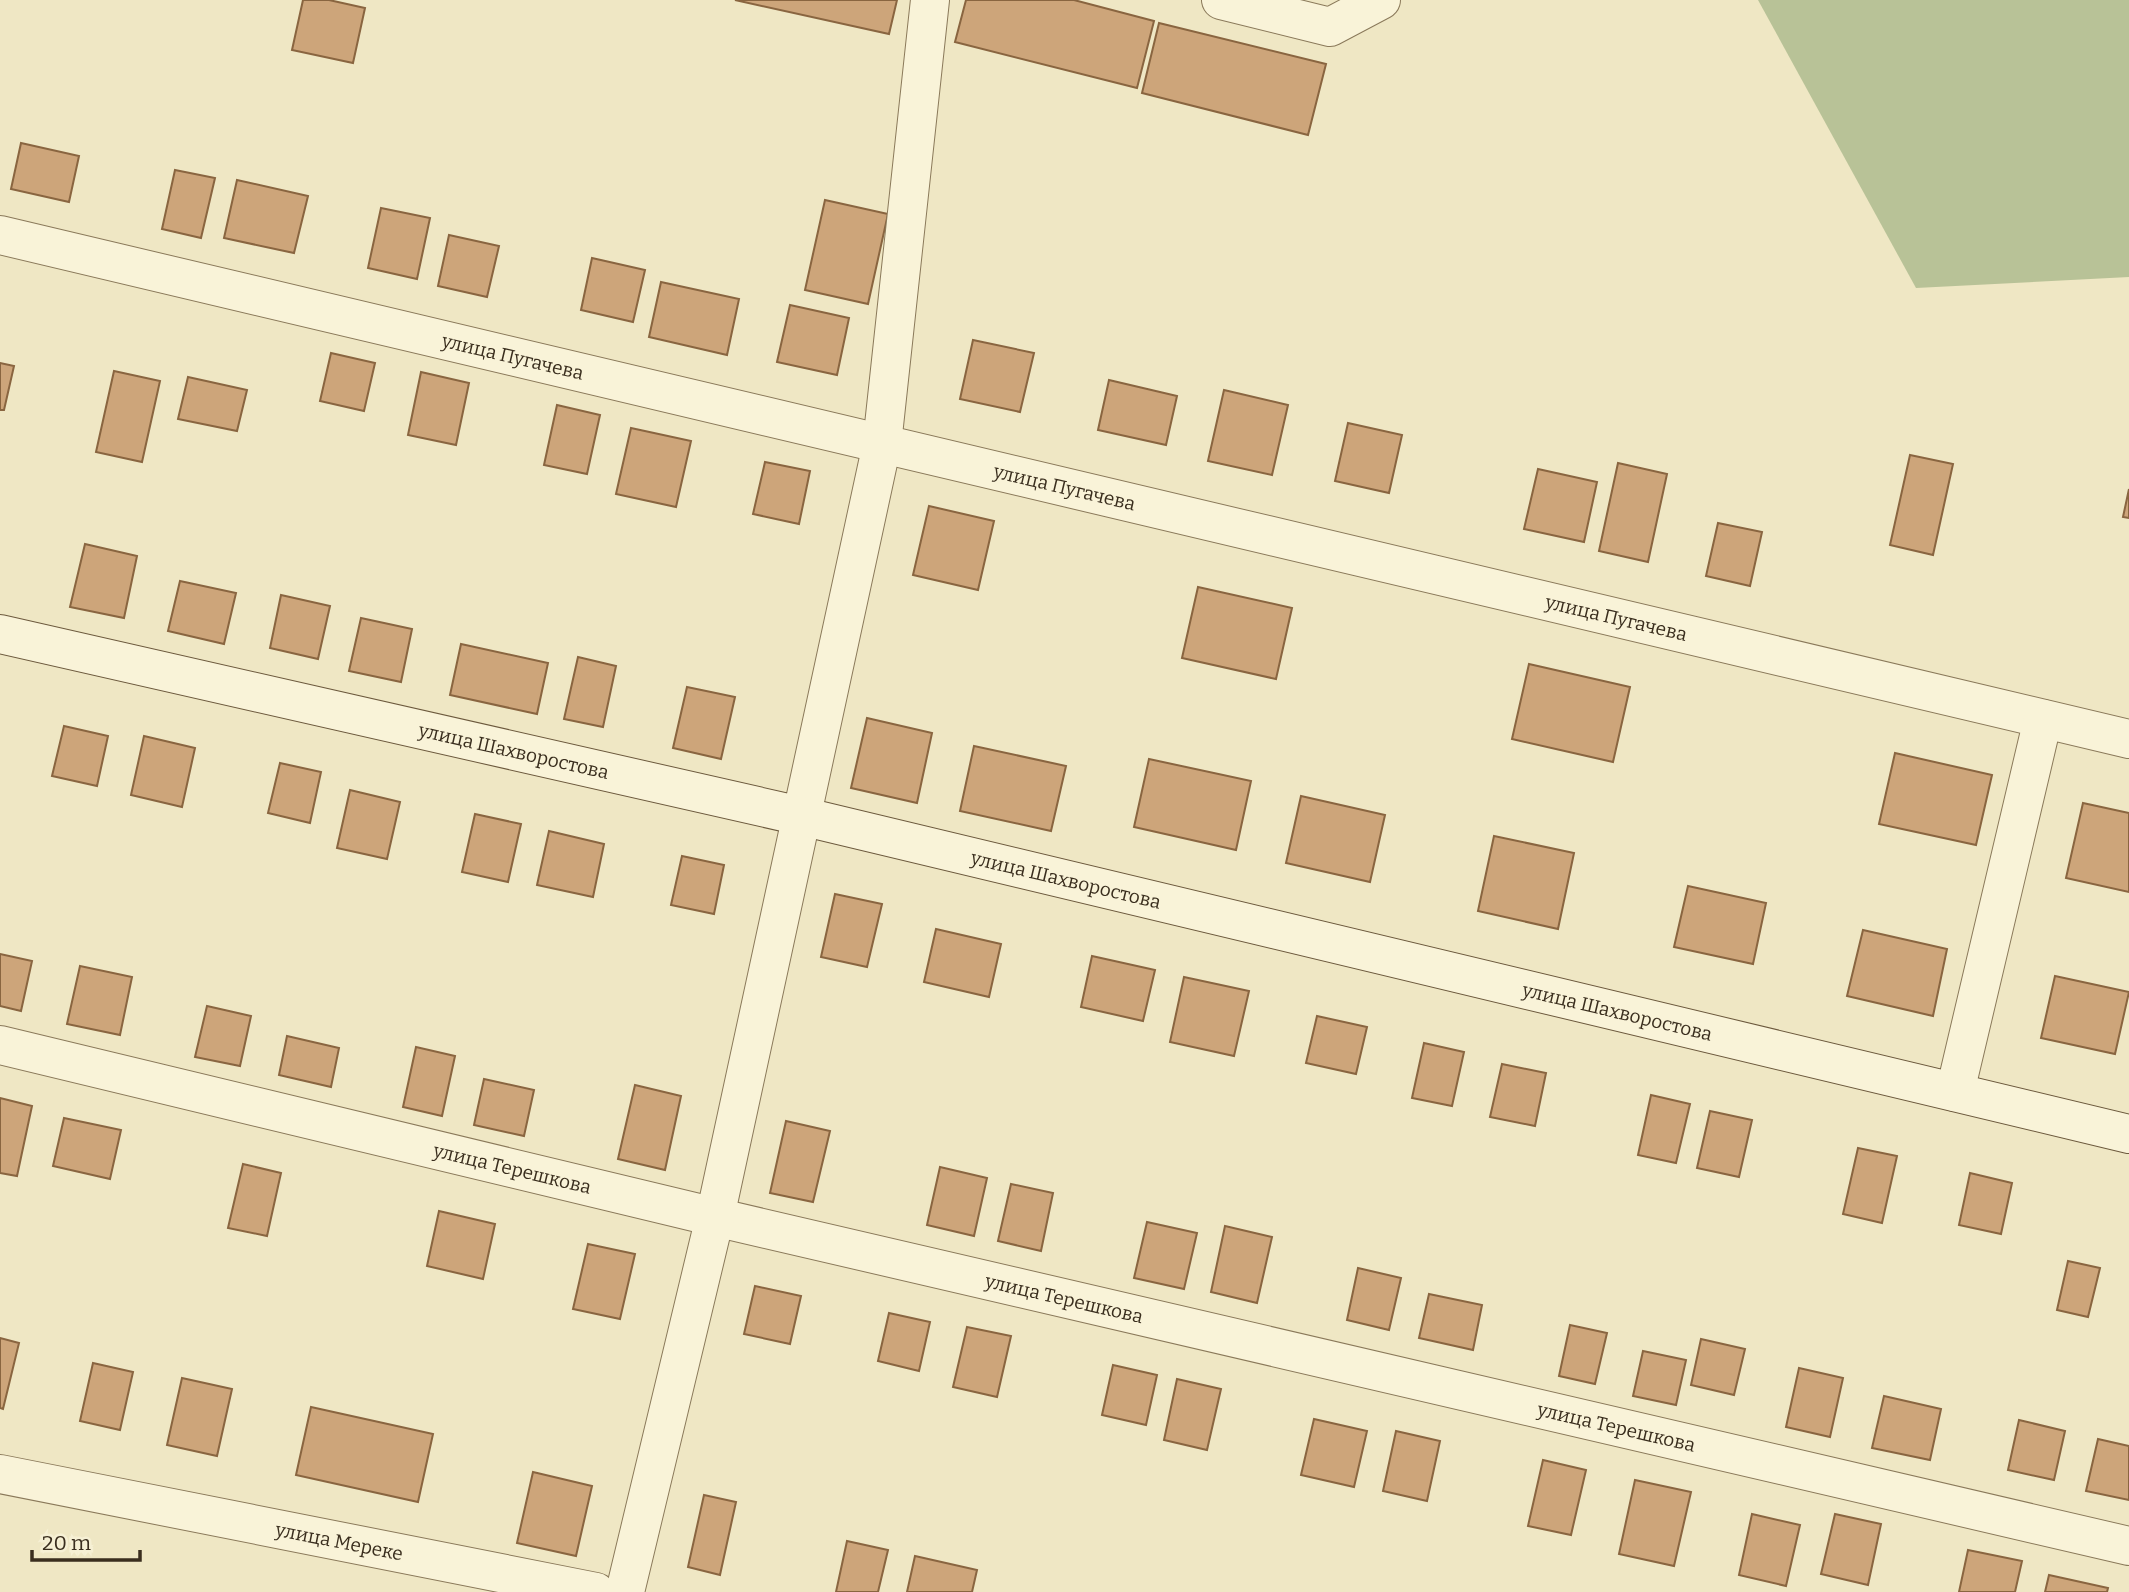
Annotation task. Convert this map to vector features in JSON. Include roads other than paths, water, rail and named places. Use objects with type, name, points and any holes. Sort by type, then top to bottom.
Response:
[{"type":"street","points":[[625,1592],[715,1217],[882,444],[930,0]]},
{"type":"street","points":[[1221,0],[1330,27],[1381,0]]},
{"type":"street","name":"улица Пугачева","points":[[0,235],[2129,739]]},
{"type":"street","name":"улица Шахворостова","points":[[0,634],[801,816],[2129,1134]]},
{"type":"street","points":[[1955,1092],[2043,719]]},
{"type":"street","name":"улица Терешкова","points":[[0,1045],[715,1217],[2129,1546]]},
{"type":"street","name":"улица Мереке","points":[[0,1474],[596,1592]]}]
